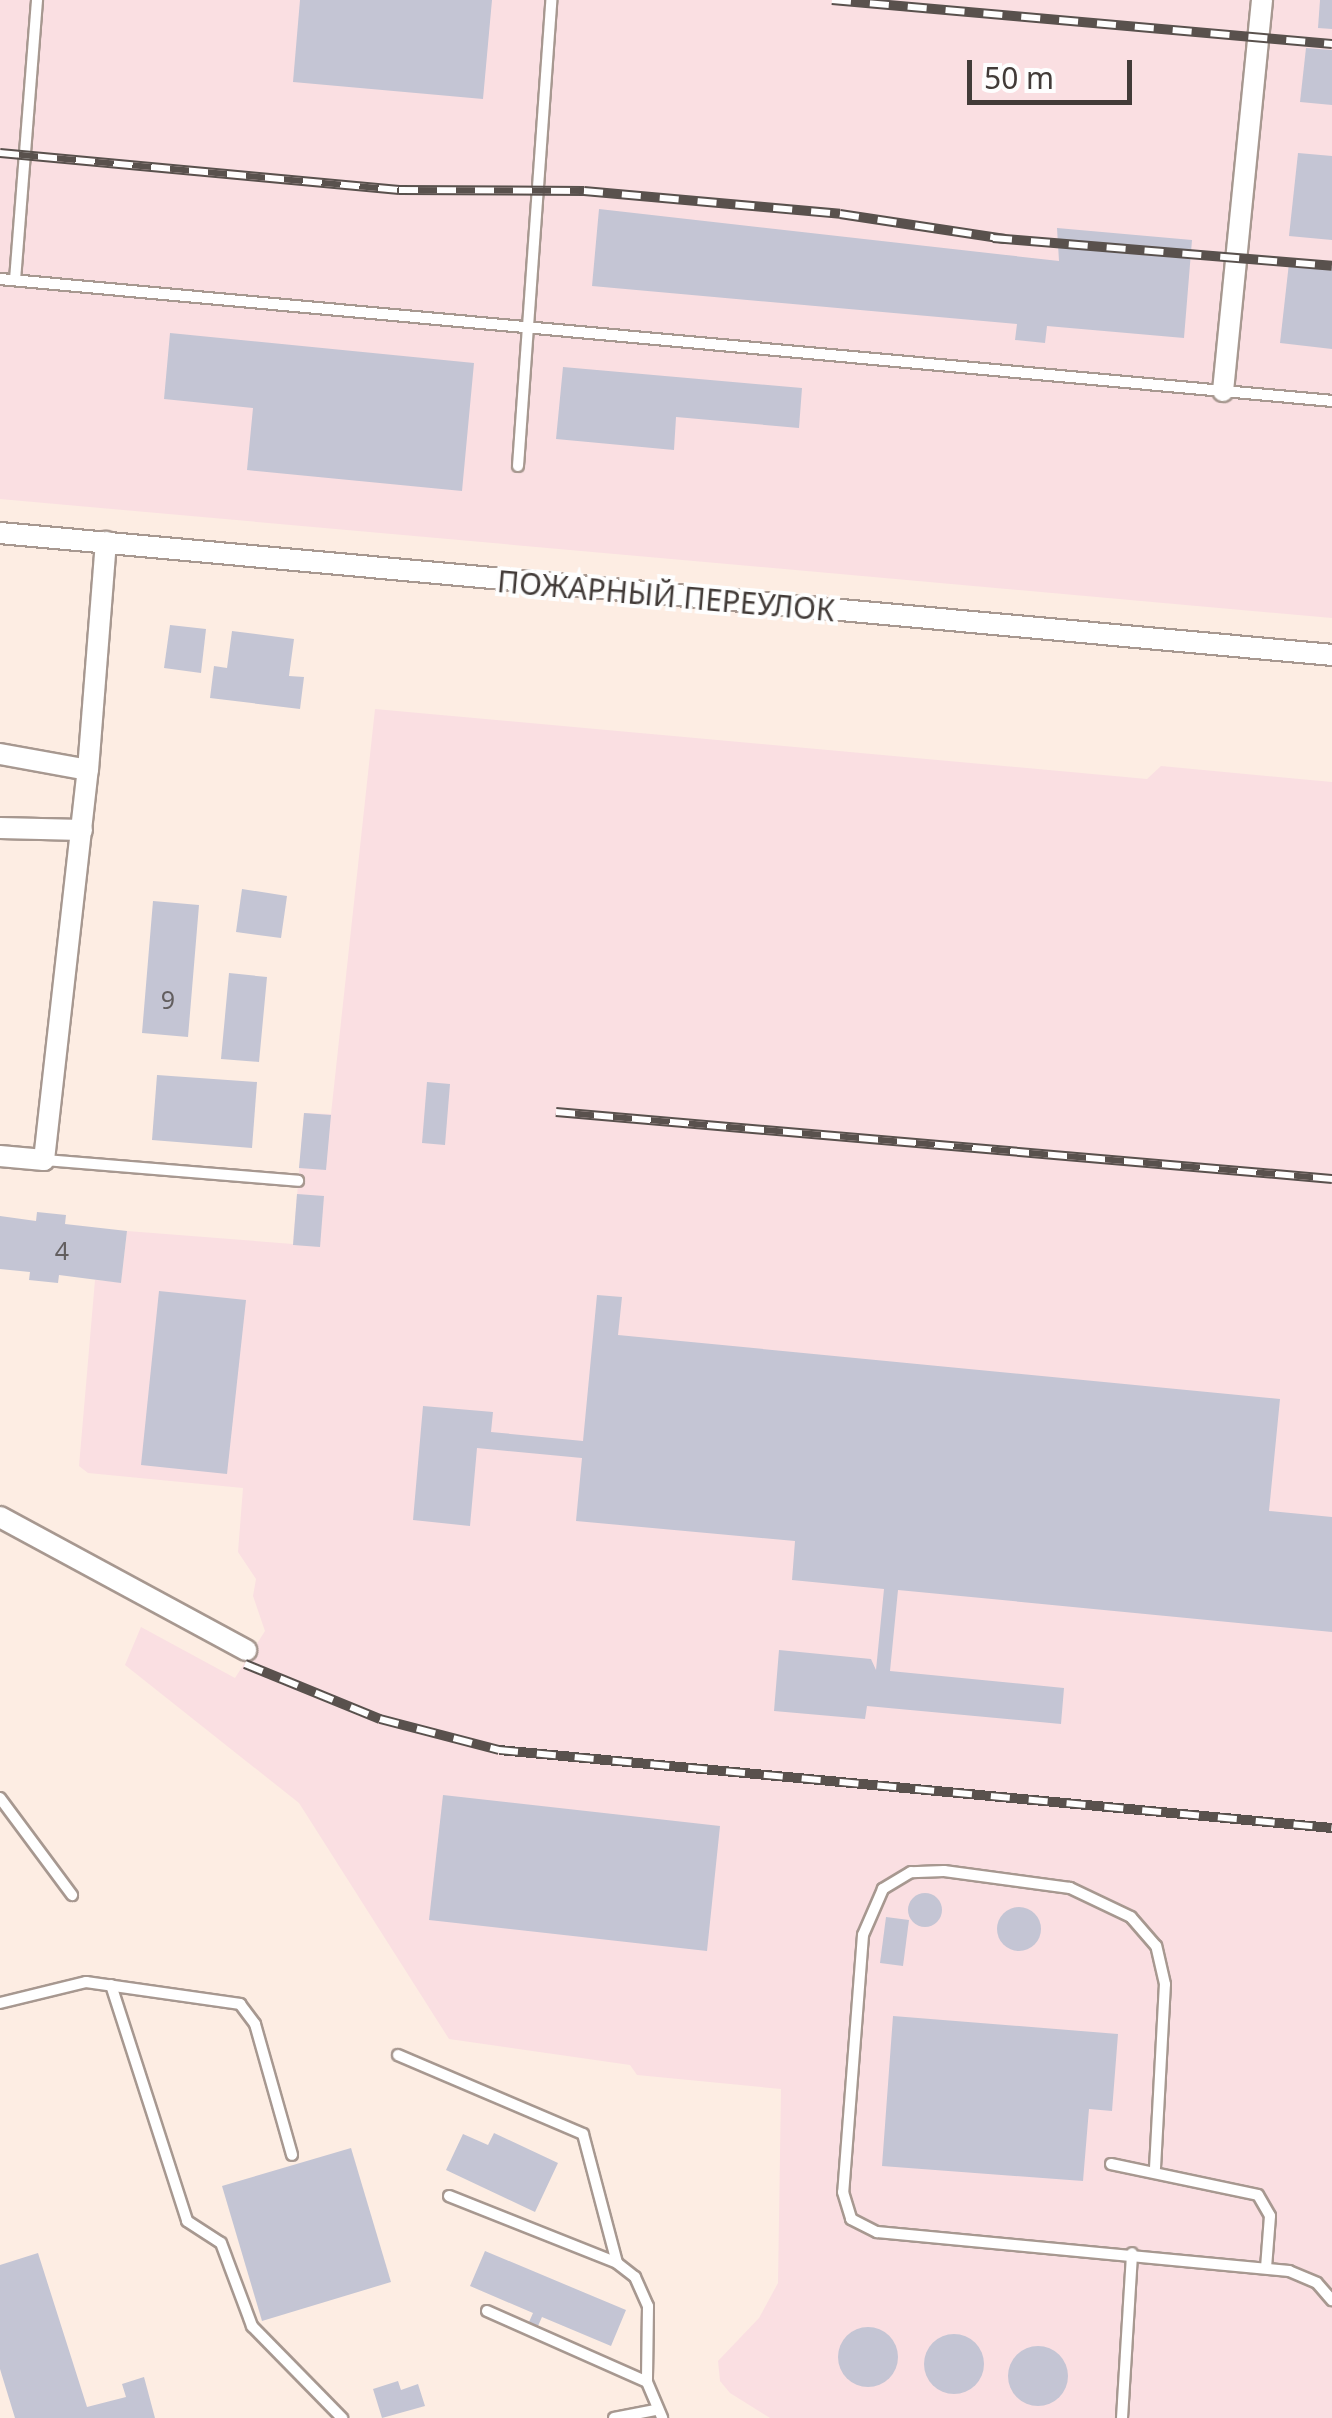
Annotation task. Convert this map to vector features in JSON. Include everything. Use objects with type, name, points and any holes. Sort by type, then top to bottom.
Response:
[{"type":"street","points":[[1223,391],[1262,0]]},
{"type":"street","name":"ПОЖАРНЫЙ ПЕРЕУЛОК","points":[[0,532],[1332,655]]},
{"type":"street","points":[[0,1156],[44,1160],[82,830],[106,542]]},
{"type":"street","points":[[0,754],[88,770]]},
{"type":"street","points":[[0,828],[82,830]]},
{"type":"street","points":[[0,1516],[246,1650]]},
{"type":"lane","points":[[15,280],[37,0]]},
{"type":"lane","points":[[518,466],[551,0]]},
{"type":"lane","points":[[0,279],[1332,401]]},
{"type":"lane","points":[[44,1160],[298,1181]]},
{"type":"lane","points":[[0,1798],[72,1896]]},
{"type":"lane","points":[[1155,2168],[1165,1984],[1156,1946],[1131,1917],[1070,1888],[944,1871],[911,1872],[883,1889],[863,1935],[844,2192],[851,2219],[878,2232],[1266,2268],[1304,2276],[1332,2300]]},
{"type":"lane","points":[[0,2003],[66,1985],[111,1985],[240,2004],[255,2024],[292,2155]]},
{"type":"lane","points":[[111,1985],[187,2221],[220,2243],[252,2326],[342,2418]]},
{"type":"lane","points":[[398,2054],[583,2134],[617,2263]]},
{"type":"lane","points":[[1111,2164],[1155,2168],[1258,2195],[1270,2216],[1266,2268]]},
{"type":"lane","points":[[449,2196],[617,2263],[644,2288],[647,2382],[659,2414],[614,2418]]},
{"type":"lane","points":[[1122,2418],[1132,2253]]},
{"type":"lane","points":[[487,2311],[647,2382]]},
{"type":"shaded area","points":[[0,0],[1332,0],[1332,618],[0,499]]},
{"type":"shaded area","points":[[375,709],[1147,779],[1161,766],[1332,782],[1332,2418],[770,2418],[730,2393],[720,2381],[718,2361],[759,2318],[778,2283],[781,2089],[637,2075],[630,2065],[449,2039],[299,1803],[125,1665],[141,1627],[235,1678],[265,1631],[253,1596],[256,1579],[238,1552],[243,1488],[88,1473],[79,1466],[95,1280],[121,1282],[127,1231],[293,1244],[304,1113],[331,1114]]},
{"type":"building","points":[[300,0],[492,0],[483,99],[293,82]]},
{"type":"building","points":[[1320,0],[1332,0],[1332,29],[1318,28]]},
{"type":"building","points":[[1306,48],[1332,50],[1332,105],[1300,102]]},
{"type":"building","points":[[1298,153],[1332,156],[1332,240],[1289,236]]},
{"type":"building","points":[[599,209],[1059,261],[1057,228],[1192,240],[1184,338],[1047,326],[1045,343],[1015,340],[1017,324],[592,286]]},
{"type":"building","points":[[1289,263],[1332,267],[1332,349],[1280,343]]},
{"type":"building","points":[[170,333],[474,363],[462,491],[247,470],[253,408],[164,399]]},
{"type":"building","points":[[563,367],[802,388],[799,428],[676,417],[674,450],[556,439]]},
{"type":"building","points":[[170,625],[206,629],[201,673],[164,668]]},
{"type":"building","points":[[232,631],[294,639],[289,676],[304,677],[300,709],[210,698],[214,666],[227,668]]},
{"type":"building","points":[[242,889],[287,896],[281,938],[236,932]]},
{"type":"building","points":[[153,901],[199,905],[188,1037],[142,1033]]},
{"type":"building","points":[[229,973],[267,977],[259,1062],[221,1059]]},
{"type":"building","points":[[157,1075],[257,1082],[252,1148],[152,1140]]},
{"type":"building","points":[[427,1082],[450,1084],[445,1145],[422,1143]]},
{"type":"building","points":[[304,1113],[331,1115],[326,1170],[299,1168]]},
{"type":"building","points":[[297,1194],[324,1196],[320,1247],[293,1245]]},
{"type":"building","points":[[37,1212],[66,1215],[65,1224],[127,1231],[121,1283],[59,1275],[58,1283],[29,1280],[30,1272],[0,1269],[0,1216],[36,1221]]},
{"type":"building","points":[[159,1291],[246,1300],[227,1474],[141,1465]]},
{"type":"building","points":[[597,1295],[622,1297],[618,1335],[1280,1399],[1269,1511],[1332,1517],[1332,1632],[898,1590],[890,1671],[1064,1688],[1061,1724],[867,1706],[865,1719],[774,1711],[779,1650],[871,1659],[876,1670],[884,1589],[792,1580],[795,1541],[576,1521],[582,1458],[477,1448],[470,1526],[413,1520],[423,1406],[493,1412],[491,1432],[583,1441]]},
{"type":"building","points":[[443,1795],[720,1826],[707,1951],[429,1920]]},
{"type":"building","points":[[925,1893],[937,1898],[942,1910],[937,1922],[925,1927],[913,1922],[908,1910],[913,1898]]},
{"type":"building","points":[[1019,1907],[1034,1914],[1041,1929],[1034,1944],[1019,1951],[1004,1944],[997,1929],[1004,1914]]},
{"type":"building","points":[[886,1917],[909,1920],[903,1966],[880,1963]]},
{"type":"building","points":[[893,2016],[1118,2034],[1112,2111],[1089,2109],[1083,2181],[882,2166]]},
{"type":"building","points":[[494,2133],[558,2163],[535,2212],[446,2170],[463,2134],[488,2145]]},
{"type":"building","points":[[351,2148],[391,2282],[262,2321],[222,2186]]},
{"type":"building","points":[[485,2251],[626,2310],[611,2346],[542,2317],[538,2326],[529,2322],[533,2313],[470,2286]]},
{"type":"building","points":[[38,2253],[87,2407],[126,2397],[122,2384],[144,2377],[155,2418],[15,2418],[0,2369],[0,2265]]},
{"type":"building","points":[[868,2327],[889,2336],[898,2357],[889,2378],[868,2387],[847,2378],[838,2357],[847,2336]]},
{"type":"building","points":[[954,2334],[975,2343],[984,2364],[975,2385],[954,2394],[933,2385],[924,2364],[933,2343]]},
{"type":"building","points":[[1038,2346],[1059,2355],[1068,2376],[1059,2397],[1038,2406],[1017,2397],[1008,2376],[1017,2355]]},
{"type":"building","points":[[398,2381],[401,2390],[418,2384],[425,2406],[382,2418],[373,2389]]},
{"type":"railway","points":[[832,0],[1332,44]]},
{"type":"railway","points":[[0,153],[399,190],[584,191],[840,214],[1005,239]]},
{"type":"railway","points":[[993,238],[1332,266]]},
{"type":"railway","points":[[556,1112],[1332,1179]]},
{"type":"railway","points":[[245,1664],[380,1719],[499,1750],[1332,1828]]}]
